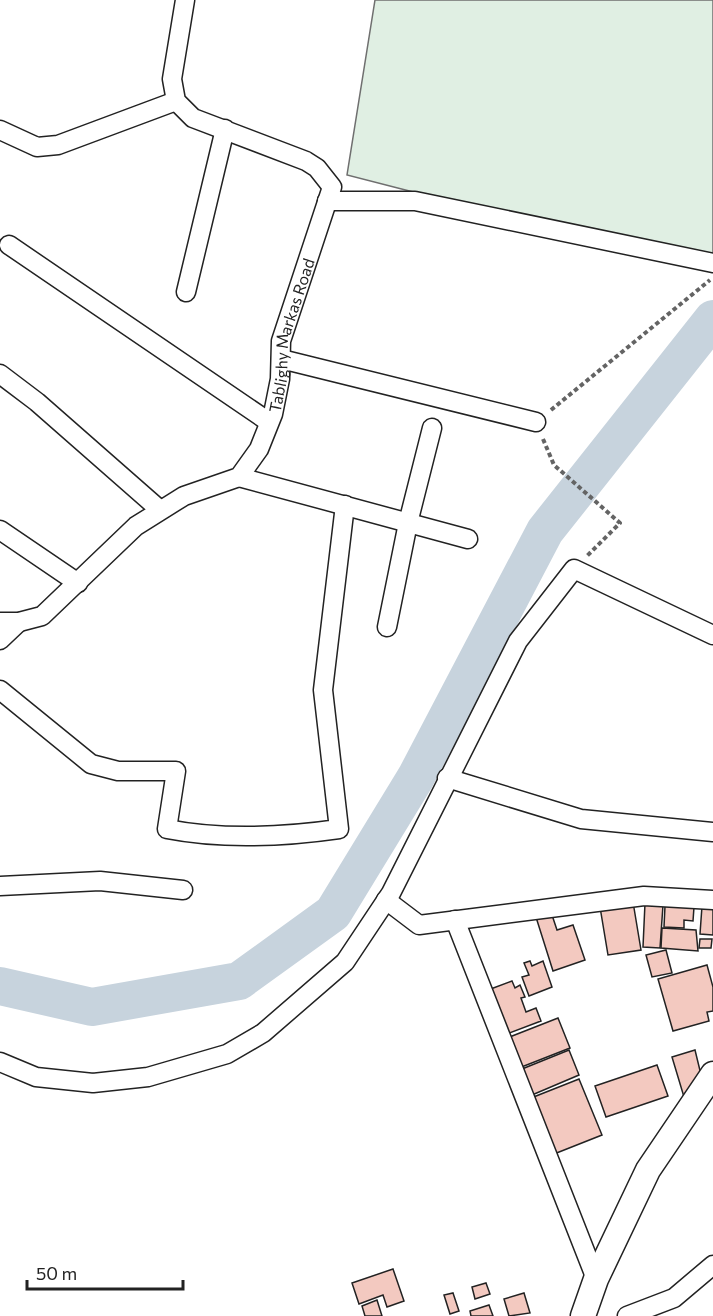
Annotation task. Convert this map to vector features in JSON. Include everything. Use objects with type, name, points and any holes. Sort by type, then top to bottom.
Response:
[{"type":"street","points":[[0,130],[37,147],[58,145],[176,101],[172,78],[185,0]]},
{"type":"street","name":"Tablighy Markas Road","points":[[176,101],[193,118],[317,168],[332,187],[281,341],[280,379],[269,422],[259,449],[238,477]]},
{"type":"street","points":[[186,292],[225,129]]},
{"type":"street","points":[[327,201],[416,201],[713,263]]},
{"type":"street","points":[[9,245],[269,422]]},
{"type":"street","points":[[281,359],[536,422]]},
{"type":"street","points":[[0,374],[37,402],[160,510]]},
{"type":"street","points":[[387,627],[408,523],[432,428]]},
{"type":"street","points":[[0,622],[19,622],[42,616],[136,526],[183,496],[238,477],[468,539]]},
{"type":"street","points":[[0,690],[91,764],[118,771],[176,771],[167,829],[190,834],[250,836],[339,829],[323,690],[345,505]]},
{"type":"street","points":[[0,530],[78,583]]},
{"type":"street","points":[[0,1062],[36,1077],[93,1083],[148,1077],[227,1054],[263,1033],[345,962],[386,900],[518,640],[574,569],[713,635]]},
{"type":"street","points":[[0,640],[19,622]]},
{"type":"street","points":[[447,778],[581,819],[713,832]]},
{"type":"street","points":[[0,886],[100,880],[183,890]]},
{"type":"street","points":[[386,900],[419,925],[644,896],[713,900]]},
{"type":"street","points":[[455,920],[596,1279]]},
{"type":"street","points":[[583,1316],[596,1279],[648,1170],[713,1074]]},
{"type":"street","points":[[627,1316],[675,1298],[713,1266]]},
{"type":"path","points":[[574,569],[620,523],[554,465],[536,422],[713,278]]},
{"type":"green space","points":[[375,0],[713,0],[713,269],[347,175]]},
{"type":"building","points":[[633,902],[641,950],[608,955],[600,907]]},
{"type":"building","points":[[645,903],[663,905],[660,948],[643,947]]},
{"type":"building","points":[[665,906],[694,907],[693,921],[684,920],[684,928],[664,927]]},
{"type":"building","points":[[702,906],[713,907],[713,935],[700,934]]},
{"type":"building","points":[[550,909],[557,930],[573,925],[585,960],[553,971],[535,914]]},
{"type":"building","points":[[662,928],[696,930],[698,951],[661,948]]},
{"type":"building","points":[[700,939],[712,939],[711,948],[699,948]]},
{"type":"building","points":[[666,950],[672,973],[652,977],[646,955]]},
{"type":"building","points":[[530,961],[532,966],[543,961],[552,987],[529,996],[522,977],[529,975],[524,963]]},
{"type":"building","points":[[707,965],[713,987],[713,1011],[707,1012],[709,1021],[673,1031],[658,979]]},
{"type":"building","points":[[512,981],[515,988],[520,985],[525,997],[521,998],[526,1012],[536,1008],[541,1021],[504,1035],[488,990]]},
{"type":"building","points":[[558,1018],[570,1048],[519,1068],[507,1038]]},
{"type":"building","points":[[569,1050],[579,1075],[532,1095],[522,1069]]},
{"type":"building","points":[[695,1050],[704,1087],[687,1107],[672,1057]]},
{"type":"building","points":[[657,1065],[668,1096],[606,1117],[595,1086]]},
{"type":"building","points":[[579,1079],[602,1135],[549,1156],[526,1100]]},
{"type":"building","points":[[393,1269],[404,1301],[387,1307],[383,1295],[359,1304],[352,1283]]},
{"type":"building","points":[[486,1283],[490,1294],[475,1299],[472,1287]]},
{"type":"building","points":[[453,1293],[459,1311],[450,1314],[444,1295]]},
{"type":"building","points":[[524,1293],[530,1313],[509,1316],[504,1299]]},
{"type":"building","points":[[377,1300],[382,1316],[365,1316],[362,1306]]},
{"type":"building","points":[[489,1305],[493,1316],[471,1316],[470,1311]]},
{"type":"waterway","points":[[0,986],[92,1007],[239,981],[333,913],[416,777],[545,531],[713,319]]}]
